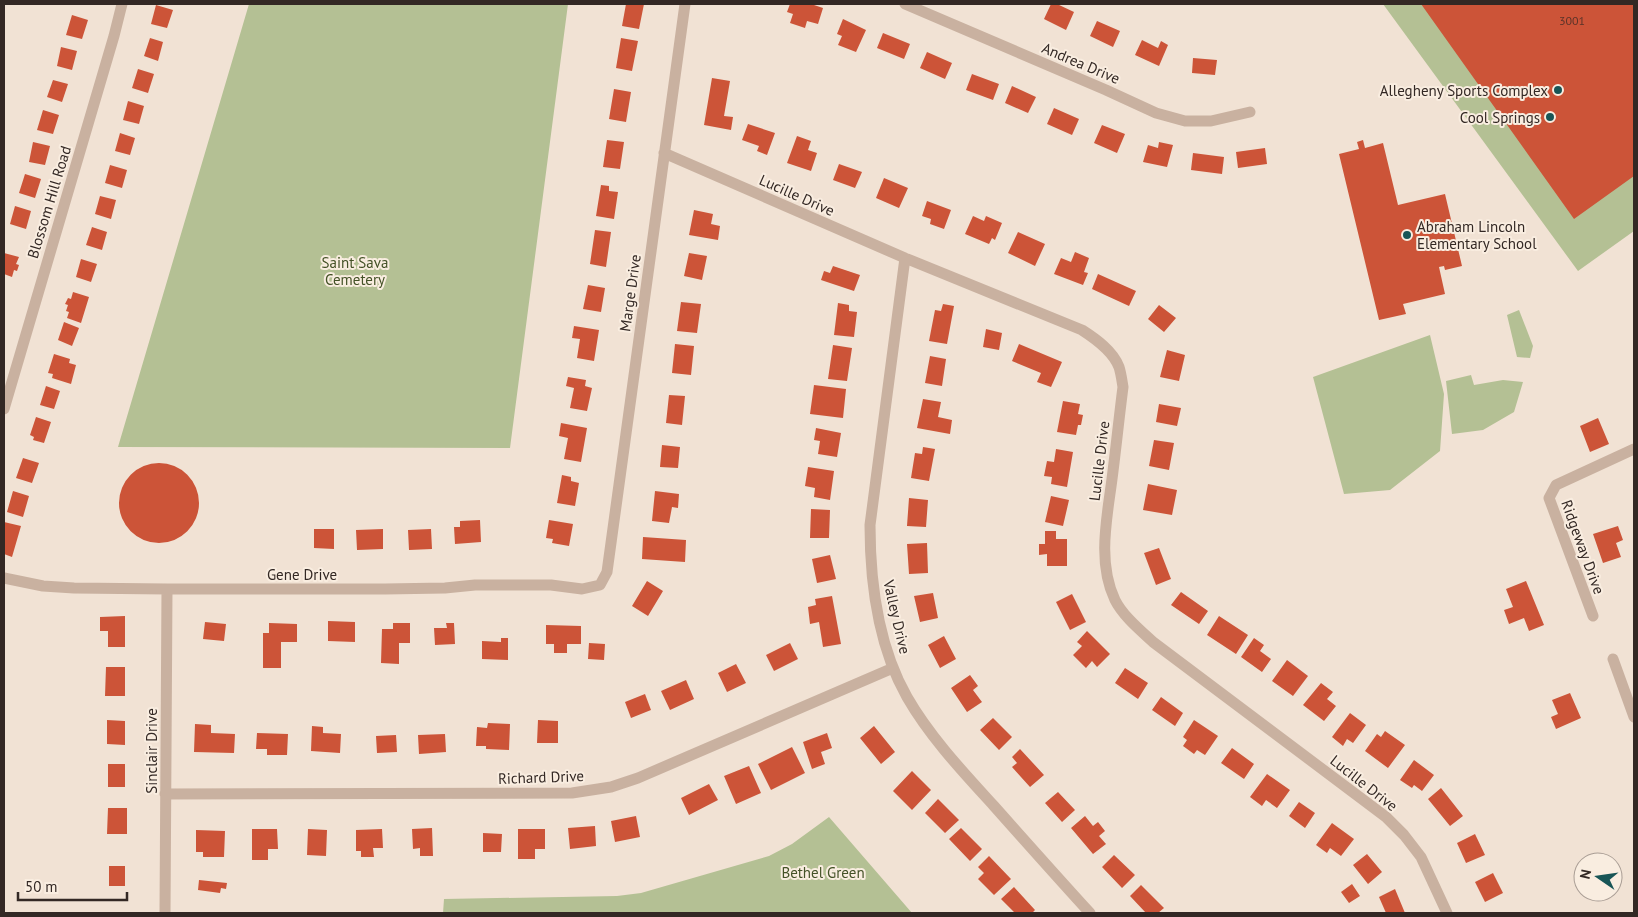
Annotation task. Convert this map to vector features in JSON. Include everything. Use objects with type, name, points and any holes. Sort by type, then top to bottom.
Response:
[{"type":"street","name":"Blossom Hill Road","points":[[4,408],[122,4]]},
{"type":"street","name":"Marge Drive","points":[[600,585],[607,572],[685,4]]},
{"type":"street","name":"Andrea Drive","points":[[905,4],[1156,113],[1186,121],[1211,121],[1250,112]]},
{"type":"street","name":"Lucille Drive","points":[[664,153],[904,258],[1082,330],[1096,339],[1109,352],[1119,367],[1123,387],[1106,523],[1105,554],[1107,579],[1116,602],[1133,624],[1154,642],[1386,817],[1404,835],[1421,857],[1447,913]]},
{"type":"street","name":"Valley Drive","points":[[904,258],[870,524],[870,560],[874,597],[883,634],[894,668],[906,696],[925,724],[956,764],[1090,913]]},
{"type":"street","name":"Ridgeway Drive","points":[[1593,616],[1549,498],[1556,485],[1634,449]]},
{"type":"street","name":"Gene Drive","points":[[4,578],[43,586],[74,588],[384,589],[485,585],[551,585],[582,589],[600,585]]},
{"type":"street","name":"Sinclair Drive","points":[[165,913],[167,589]]},
{"type":"street","points":[[1613,659],[1634,717]]},
{"type":"street","name":"Richard Drive","points":[[165,794],[572,793],[611,787],[638,778],[894,668]]},
{"type":"green space","name":"Saint Sava Cemetery","points":[[249,4],[568,4],[510,448],[118,447]]},
{"type":"green space","name":"Cool Springs","points":[[1383,4],[1634,4],[1634,231],[1578,271]]},
{"type":"green space","points":[[1519,310],[1533,346],[1530,358],[1517,357],[1507,315]]},
{"type":"green space","points":[[1430,335],[1444,394],[1440,451],[1390,490],[1344,494],[1313,377]]},
{"type":"green space","points":[[1471,375],[1474,385],[1503,380],[1523,382],[1514,412],[1483,430],[1452,434],[1446,381]]},
{"type":"green space","name":"Bethel Green","points":[[829,817],[912,913],[443,913],[444,899],[617,896],[641,893],[769,856],[792,844]]},
{"type":"building","points":[[626,4],[644,4],[639,29],[622,26]]},
{"type":"building","points":[[790,4],[811,4],[823,8],[818,24],[807,21],[805,28],[790,23],[793,14],[787,12]]},
{"type":"building","points":[[1051,4],[1057,4],[1074,12],[1066,30],[1044,19]]},
{"type":"building","name":"Cool Springs","points":[[1421,4],[1634,4],[1634,176],[1574,219]]},
{"type":"building","points":[[156,5],[173,10],[167,28],[151,24]]},
{"type":"building","points":[[72,15],[88,20],[82,39],[66,35]]},
{"type":"building","points":[[843,19],[866,30],[856,52],[838,45],[842,36],[837,34]]},
{"type":"building","points":[[1097,21],[1120,31],[1113,47],[1090,36]]},
{"type":"building","points":[[883,33],[910,44],[904,59],[877,48]]},
{"type":"building","points":[[150,38],[163,42],[158,61],[144,56]]},
{"type":"building","points":[[621,38],[638,41],[632,71],[616,68]]},
{"type":"building","points":[[1142,40],[1158,48],[1161,41],[1168,45],[1159,66],[1135,55]]},
{"type":"building","points":[[61,47],[77,51],[72,70],[57,66]]},
{"type":"building","points":[[927,52],[952,63],[945,79],[920,68]]},
{"type":"building","points":[[1193,58],[1217,60],[1215,75],[1192,73]]},
{"type":"building","points":[[138,69],[154,74],[148,93],[132,88]]},
{"type":"building","points":[[972,74],[999,84],[993,100],[966,90]]},
{"type":"building","points":[[712,78],[730,81],[724,116],[733,117],[731,130],[704,125]]},
{"type":"building","points":[[53,80],[68,84],[62,102],[47,97]]},
{"type":"building","points":[[1012,86],[1036,97],[1028,113],[1005,103]]},
{"type":"building","points":[[614,89],[631,92],[626,122],[609,119]]},
{"type":"building","points":[[128,101],[144,106],[139,124],[123,120]]},
{"type":"building","points":[[1054,108],[1079,119],[1072,135],[1047,124]]},
{"type":"building","points":[[43,110],[59,115],[53,134],[37,130]]},
{"type":"building","points":[[748,124],[775,133],[767,155],[757,151],[759,146],[742,140]]},
{"type":"building","points":[[1102,125],[1125,134],[1117,153],[1094,143]]},
{"type":"building","points":[[120,133],[135,138],[130,155],[115,151]]},
{"type":"building","points":[[797,136],[811,141],[808,150],[817,153],[811,171],[787,163]]},
{"type":"building","points":[[607,140],[624,142],[620,169],[603,167]]},
{"type":"building","name":"Abraham Lincoln Elementary School","points":[[1363,140],[1365,148],[1383,143],[1398,205],[1445,194],[1462,266],[1445,270],[1444,266],[1439,267],[1445,294],[1403,304],[1406,314],[1379,320],[1339,154],[1359,149],[1357,142]]},
{"type":"building","points":[[33,142],[50,146],[45,165],[29,162]]},
{"type":"building","points":[[1159,142],[1173,145],[1167,167],[1143,162],[1148,145],[1158,148]]},
{"type":"building","points":[[1265,148],[1267,164],[1238,168],[1236,152]]},
{"type":"building","points":[[1193,153],[1224,157],[1222,174],[1191,170]]},
{"type":"building","points":[[839,164],[862,172],[855,188],[833,180]]},
{"type":"building","points":[[110,165],[127,170],[122,188],[105,183]]},
{"type":"building","points":[[25,174],[41,179],[35,198],[19,193]]},
{"type":"building","points":[[884,178],[908,188],[899,208],[876,198]]},
{"type":"building","points":[[601,185],[609,186],[609,191],[618,192],[614,219],[596,216]]},
{"type":"building","points":[[100,196],[116,200],[111,219],[95,214]]},
{"type":"building","points":[[927,201],[951,210],[944,229],[930,224],[931,219],[922,216]]},
{"type":"building","points":[[15,206],[31,211],[26,229],[10,224]]},
{"type":"building","points":[[694,210],[713,214],[711,224],[720,226],[718,240],[689,235]]},
{"type":"building","points":[[973,216],[984,221],[986,216],[1002,223],[995,240],[992,238],[989,244],[965,234]]},
{"type":"building","points":[[92,227],[107,232],[102,250],[86,245]]},
{"type":"building","points":[[595,230],[611,232],[606,267],[590,264]]},
{"type":"building","points":[[1018,232],[1045,244],[1035,266],[1008,253]]},
{"type":"building","points":[[1075,252],[1089,258],[1084,272],[1088,273],[1083,285],[1054,274],[1061,258],[1071,262]]},
{"type":"building","points":[[4,253],[19,257],[16,264],[19,265],[17,271],[14,270],[12,277],[4,274]]},
{"type":"building","points":[[689,253],[707,256],[702,280],[684,276]]},
{"type":"building","points":[[81,259],[97,264],[91,282],[76,277]]},
{"type":"building","points":[[833,266],[860,275],[854,291],[821,280],[824,271],[830,273]]},
{"type":"building","points":[[1098,274],[1136,291],[1129,306],[1092,289]]},
{"type":"building","points":[[588,285],[605,288],[601,312],[583,309]]},
{"type":"building","points":[[73,292],[89,297],[81,323],[67,318],[69,312],[66,311],[68,305],[65,304],[68,298],[71,299]]},
{"type":"building","points":[[681,302],[701,304],[697,333],[677,331]]},
{"type":"building","points":[[838,303],[849,305],[849,311],[857,312],[854,337],[834,335]]},
{"type":"building","points":[[943,304],[954,306],[947,344],[929,341],[935,310],[941,311]]},
{"type":"building","points":[[1159,305],[1176,318],[1164,332],[1148,319]]},
{"type":"building","points":[[64,322],[79,328],[72,346],[58,340]]},
{"type":"building","points":[[574,326],[599,330],[594,361],[577,358],[580,339],[572,338]]},
{"type":"building","points":[[986,329],[1002,333],[999,350],[983,347]]},
{"type":"building","points":[[675,344],[694,346],[691,375],[672,373]]},
{"type":"building","points":[[1019,344],[1062,362],[1051,387],[1037,382],[1041,373],[1012,361]]},
{"type":"building","points":[[833,345],[852,348],[847,381],[828,379]]},
{"type":"building","points":[[1167,350],[1185,355],[1179,381],[1160,377]]},
{"type":"building","points":[[54,354],[70,359],[69,363],[76,365],[71,384],[52,378],[53,374],[48,373]]},
{"type":"building","points":[[930,356],[946,359],[942,386],[925,383]]},
{"type":"building","points":[[568,377],[586,380],[585,386],[592,388],[587,411],[570,408],[574,388],[566,386]]},
{"type":"building","points":[[814,385],[846,389],[843,418],[810,414]]},
{"type":"building","points":[[46,386],[60,391],[54,409],[40,405]]},
{"type":"building","points":[[669,395],[685,396],[682,425],[666,423]]},
{"type":"building","points":[[923,399],[941,402],[938,417],[952,420],[950,434],[917,428]]},
{"type":"building","points":[[1063,401],[1080,404],[1078,414],[1083,415],[1076,435],[1057,432]]},
{"type":"building","points":[[1159,404],[1181,408],[1177,426],[1156,422]]},
{"type":"building","points":[[36,417],[51,422],[44,443],[33,440],[34,437],[30,435]]},
{"type":"building","points":[[1598,418],[1609,444],[1590,452],[1580,426]]},
{"type":"building","points":[[561,423],[587,428],[581,462],[564,459],[568,438],[559,436]]},
{"type":"building","points":[[816,428],[841,433],[837,457],[818,454],[820,441],[814,440]]},
{"type":"building","points":[[1154,440],[1174,443],[1169,470],[1149,466]]},
{"type":"building","points":[[662,445],[680,447],[678,468],[660,467]]},
{"type":"building","points":[[923,447],[935,449],[929,481],[911,478],[915,453],[922,454]]},
{"type":"building","points":[[1056,449],[1073,452],[1067,487],[1051,484],[1052,477],[1044,476],[1047,461],[1054,462]]},
{"type":"building","points":[[23,458],[39,463],[32,483],[16,478]]},
{"type":"building","points":[[159,463],[174,466],[187,475],[196,488],[199,503],[196,518],[187,531],[174,540],[159,543],[144,540],[131,531],[122,518],[119,503],[122,488],[131,475],[144,466]]},
{"type":"building","points":[[808,467],[834,471],[830,500],[814,497],[815,488],[805,486]]},
{"type":"building","points":[[562,475],[571,477],[571,481],[579,483],[575,506],[557,503]]},
{"type":"building","points":[[1148,484],[1177,490],[1172,515],[1143,510]]},
{"type":"building","points":[[13,491],[29,496],[23,517],[7,512]]},
{"type":"building","points":[[655,491],[679,494],[678,508],[672,507],[669,523],[652,521]]},
{"type":"building","points":[[1051,496],[1069,500],[1063,526],[1045,522]]},
{"type":"building","points":[[909,498],[928,500],[926,527],[907,526]]},
{"type":"building","points":[[811,509],[830,510],[829,538],[810,538]]},
{"type":"building","points":[[480,520],[481,542],[455,544],[454,527],[460,527],[460,521]]},
{"type":"building","points":[[549,520],[573,524],[569,546],[552,543],[553,539],[546,538]]},
{"type":"building","points":[[4,522],[21,526],[12,557],[4,554]]},
{"type":"building","points":[[1618,526],[1623,540],[1616,543],[1621,557],[1603,563],[1593,534]]},
{"type":"building","points":[[314,529],[334,529],[334,549],[314,548]]},
{"type":"building","points":[[383,529],[383,549],[357,550],[356,530]]},
{"type":"building","points":[[431,529],[432,549],[409,550],[408,530]]},
{"type":"building","points":[[1045,531],[1056,531],[1056,539],[1067,539],[1067,566],[1047,566],[1047,554],[1039,555],[1039,544],[1045,544]]},
{"type":"building","points":[[643,537],[686,540],[685,562],[642,559]]},
{"type":"building","points":[[927,543],[928,573],[909,574],[907,544]]},
{"type":"building","points":[[1159,548],[1171,579],[1156,585],[1144,553]]},
{"type":"building","points":[[830,555],[836,579],[817,583],[812,559]]},
{"type":"building","points":[[647,581],[663,591],[648,616],[632,606]]},
{"type":"building","points":[[1526,581],[1544,625],[1529,631],[1524,618],[1509,624],[1504,610],[1513,607],[1506,589]]},
{"type":"building","points":[[1181,592],[1208,611],[1199,624],[1171,605]]},
{"type":"building","points":[[933,593],[938,618],[920,622],[914,596]]},
{"type":"building","points":[[1072,594],[1086,622],[1070,630],[1056,602]]},
{"type":"building","points":[[832,596],[841,644],[823,647],[819,622],[810,624],[808,607],[816,605],[815,599]]},
{"type":"building","points":[[125,616],[125,647],[108,647],[108,631],[100,631],[100,617]]},
{"type":"building","points":[[1219,616],[1248,635],[1236,654],[1207,635]]},
{"type":"building","points":[[328,621],[355,622],[355,642],[328,641]]},
{"type":"building","points":[[205,622],[226,624],[224,641],[203,639]]},
{"type":"building","points":[[269,623],[297,624],[297,642],[281,642],[281,668],[263,668],[263,633],[269,633]]},
{"type":"building","points":[[393,623],[410,623],[410,643],[399,643],[399,664],[381,663],[382,629],[393,629]]},
{"type":"building","points":[[446,623],[454,623],[455,644],[435,645],[434,628],[447,628]]},
{"type":"building","points":[[546,625],[581,626],[581,644],[567,644],[567,653],[554,653],[554,644],[546,644]]},
{"type":"building","points":[[1087,631],[1110,654],[1097,667],[1092,661],[1086,668],[1073,655],[1082,646],[1077,642]]},
{"type":"building","points":[[944,636],[956,659],[940,668],[928,645]]},
{"type":"building","points":[[501,638],[508,638],[508,660],[482,659],[482,641],[501,642]]},
{"type":"building","points":[[1254,638],[1264,645],[1260,651],[1271,659],[1262,672],[1241,657]]},
{"type":"building","points":[[589,643],[605,644],[604,660],[588,659]]},
{"type":"building","points":[[790,643],[798,659],[774,671],[766,655]]},
{"type":"building","points":[[1287,660],[1308,676],[1293,696],[1272,681]]},
{"type":"building","points":[[736,664],[746,683],[727,692],[718,673]]},
{"type":"building","points":[[106,667],[125,667],[125,696],[105,696]]},
{"type":"building","points":[[1125,668],[1148,683],[1138,699],[1115,683]]},
{"type":"building","points":[[970,675],[978,686],[973,690],[982,702],[967,712],[951,688]]},
{"type":"building","points":[[686,680],[694,699],[670,710],[661,691]]},
{"type":"building","points":[[1321,683],[1333,692],[1327,699],[1336,706],[1324,721],[1303,705]]},
{"type":"building","points":[[1570,693],[1581,718],[1556,729],[1551,717],[1558,714],[1552,700]]},
{"type":"building","points":[[645,694],[651,710],[631,718],[625,702]]},
{"type":"building","points":[[1161,697],[1183,713],[1175,726],[1152,710]]},
{"type":"building","points":[[1350,713],[1366,725],[1353,743],[1347,739],[1343,746],[1332,737]]},
{"type":"building","points":[[993,718],[1012,737],[999,750],[980,730]]},
{"type":"building","points":[[107,720],[125,721],[125,745],[107,744]]},
{"type":"building","points":[[538,720],[558,721],[558,743],[537,743]]},
{"type":"building","points":[[1194,720],[1218,736],[1205,755],[1197,750],[1194,754],[1183,746],[1187,740],[1183,737]]},
{"type":"building","points":[[488,723],[510,724],[509,750],[486,749],[486,746],[476,746],[477,727],[487,728]]},
{"type":"building","points":[[195,724],[211,725],[211,733],[235,734],[234,753],[194,752]]},
{"type":"building","points":[[312,726],[323,727],[323,733],[341,734],[340,753],[311,751]]},
{"type":"building","points":[[874,726],[895,752],[881,764],[860,738]]},
{"type":"building","points":[[1385,731],[1405,745],[1388,768],[1365,751],[1377,734],[1381,737]]},
{"type":"building","points":[[257,733],[288,734],[287,755],[267,755],[267,749],[256,749]]},
{"type":"building","points":[[827,733],[832,748],[821,752],[825,764],[812,769],[803,742]]},
{"type":"building","points":[[445,734],[446,752],[419,754],[418,735]]},
{"type":"building","points":[[396,735],[397,752],[377,753],[376,736]]},
{"type":"building","points":[[792,747],[805,773],[771,790],[758,764]]},
{"type":"building","points":[[1232,748],[1254,764],[1244,779],[1221,763]]},
{"type":"building","points":[[1020,749],[1044,775],[1030,787],[1012,767],[1017,763],[1012,757]]},
{"type":"building","points":[[1414,760],[1434,775],[1422,791],[1414,785],[1412,788],[1400,780]]},
{"type":"building","points":[[108,764],[125,764],[125,787],[108,787]]},
{"type":"building","points":[[749,766],[761,793],[736,804],[724,776]]},
{"type":"building","points":[[912,771],[931,790],[912,810],[893,791]]},
{"type":"building","points":[[1267,774],[1290,790],[1277,808],[1266,800],[1262,806],[1250,797]]},
{"type":"building","points":[[709,784],[718,800],[689,815],[681,798]]},
{"type":"building","points":[[1441,788],[1463,816],[1450,826],[1428,799]]},
{"type":"building","points":[[1058,792],[1075,810],[1062,822],[1045,803]]},
{"type":"building","points":[[938,799],[959,820],[945,833],[925,813]]},
{"type":"building","points":[[1299,802],[1315,813],[1305,828],[1289,816]]},
{"type":"building","points":[[108,808],[127,808],[127,834],[107,834]]},
{"type":"building","points":[[636,816],[640,837],[615,842],[611,821]]},
{"type":"building","points":[[1085,816],[1093,826],[1098,822],[1105,831],[1099,836],[1106,844],[1093,854],[1071,828]]},
{"type":"building","points":[[1332,823],[1354,839],[1341,856],[1330,848],[1327,853],[1316,845]]},
{"type":"building","points":[[595,826],[596,846],[570,849],[568,828]]},
{"type":"building","points":[[432,828],[433,856],[420,856],[420,848],[413,849],[412,829]]},
{"type":"building","points":[[961,828],[982,849],[970,861],[949,839]]},
{"type":"building","points":[[252,829],[277,829],[278,849],[268,849],[268,860],[252,860]]},
{"type":"building","points":[[308,829],[327,830],[326,856],[307,855]]},
{"type":"building","points":[[382,829],[383,848],[373,848],[374,857],[361,857],[361,851],[356,851],[356,830]]},
{"type":"building","points":[[518,829],[545,829],[545,849],[535,849],[535,859],[518,859]]},
{"type":"building","points":[[196,830],[225,831],[224,857],[203,857],[203,852],[196,852]]},
{"type":"building","points":[[483,833],[502,834],[501,852],[483,852]]},
{"type":"building","points":[[1475,834],[1485,855],[1466,863],[1457,843]]},
{"type":"building","points":[[1367,854],[1382,872],[1368,884],[1353,865]]},
{"type":"building","points":[[1114,855],[1135,875],[1122,888],[1102,867]]},
{"type":"building","points":[[989,856],[1011,879],[994,895],[978,879],[984,873],[978,867]]},
{"type":"building","points":[[109,866],[125,866],[125,886],[109,886]]},
{"type":"building","points":[[1493,873],[1503,893],[1485,902],[1475,882]]},
{"type":"building","points":[[199,880],[227,883],[226,889],[221,888],[220,893],[198,890]]},
{"type":"building","points":[[1352,884],[1360,896],[1349,903],[1341,892]]},
{"type":"building","points":[[1141,885],[1164,908],[1158,913],[1146,913],[1130,896]]},
{"type":"building","points":[[1014,887],[1035,910],[1032,913],[1015,913],[1001,899]]},
{"type":"building","points":[[1395,889],[1405,913],[1386,913],[1379,897]]},
{"type":"place","name":"Allegheny Sports Complex","points":[[1558,90]]},
{"type":"place","name":"Cool Springs","points":[[1550,117]]},
{"type":"place","name":"Abraham Lincoln Elementary School","points":[[1407,235]]}]
